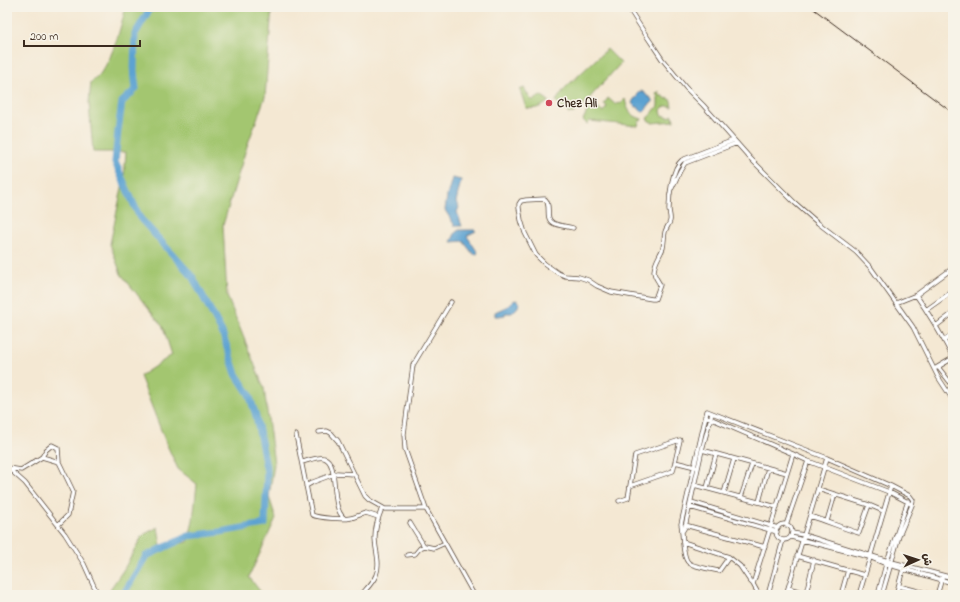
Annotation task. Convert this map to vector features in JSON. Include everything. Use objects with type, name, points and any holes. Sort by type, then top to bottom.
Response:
[{"type":"street","points":[[628,7],[662,59],[686,88],[750,158],[815,220],[864,259],[916,333],[942,384],[953,400]]},
{"type":"street","points":[[572,228],[555,224],[550,221],[548,203],[545,199],[521,201],[519,208],[524,233],[536,255],[546,264],[568,277],[579,277],[588,280],[611,292],[655,299],[660,285],[654,273],[655,265],[663,247],[665,231],[670,222],[669,208],[671,189],[676,175],[687,162],[735,141]]},
{"type":"street","points":[[896,303],[916,295],[953,268]]},
{"type":"street","points":[[926,310],[953,291]]},
{"type":"street","points":[[916,295],[936,326],[953,358],[934,369]]},
{"type":"street","points":[[451,302],[413,365],[404,434],[405,449],[426,509],[474,595]]},
{"type":"street","points":[[936,326],[953,313]]},
{"type":"street","points":[[944,340],[953,334]]},
{"type":"street","points":[[938,367],[953,386]]},
{"type":"street","points":[[682,532],[686,525],[707,411],[808,450],[891,486],[910,496],[913,500],[912,505],[899,536],[878,595]]},
{"type":"street","points":[[712,413],[681,524],[682,542],[685,558],[689,564],[719,571],[729,557]]},
{"type":"street","points":[[705,416],[824,468],[889,492],[912,505]]},
{"type":"street","points":[[741,431],[743,426]]},
{"type":"street","points":[[318,432],[327,431],[332,434],[340,444],[367,498],[382,508],[426,509]]},
{"type":"street","points":[[756,438],[759,432]]},
{"type":"street","points":[[296,435],[312,515],[344,519],[365,513],[378,517]]},
{"type":"street","points":[[772,445],[776,438]]},
{"type":"street","points":[[619,501],[628,498],[635,455],[680,440],[673,471],[630,486]]},
{"type":"street","points":[[789,452],[792,444]]},
{"type":"street","points":[[7,468],[21,470],[42,456],[46,450],[52,446],[58,448],[59,462],[73,491],[68,515],[58,525]]},
{"type":"street","points":[[702,450],[787,473]]},
{"type":"street","points":[[803,459],[808,450]]},
{"type":"street","points":[[707,488],[716,454]]},
{"type":"street","points":[[753,584],[793,454]]},
{"type":"street","points":[[42,456],[59,462]]},
{"type":"street","points":[[302,462],[318,458],[326,458],[334,474],[336,504],[339,513],[344,519]]},
{"type":"street","points":[[786,595],[826,458]]},
{"type":"street","points":[[724,493],[734,459]]},
{"type":"street","points":[[786,525],[808,461]]},
{"type":"street","points":[[675,462],[696,467]]},
{"type":"street","points":[[741,497],[752,464]]},
{"type":"street","points":[[839,474],[842,465]]},
{"type":"street","points":[[7,468],[25,483],[66,534],[98,595]]},
{"type":"street","points":[[759,502],[768,468]]},
{"type":"street","points":[[856,480],[858,472]]},
{"type":"street","points":[[306,486],[334,474],[354,474]]},
{"type":"street","points":[[871,485],[874,479]]},
{"type":"street","points":[[694,485],[777,507]]},
{"type":"street","points":[[858,595],[891,486]]},
{"type":"street","points":[[818,488],[883,511]]},
{"type":"street","points":[[827,521],[835,494]]},
{"type":"street","points":[[882,595],[889,563],[910,496]]},
{"type":"street","points":[[690,505],[777,530]]},
{"type":"street","points":[[810,516],[827,521],[843,529],[860,533],[869,505]]},
{"type":"street","points":[[361,595],[371,584],[377,570],[375,528],[382,508]]},
{"type":"street","points":[[410,523],[424,546],[434,548],[445,543]]},
{"type":"street","points":[[686,525],[764,547]]},
{"type":"street","points":[[777,530],[780,526],[786,525],[791,528],[792,535]]},
{"type":"street","points":[[777,530],[778,536],[783,540]]},
{"type":"street","points":[[792,535],[870,556],[903,569],[953,578]]},
{"type":"street","points":[[783,540],[788,539],[792,535]]},
{"type":"street","points":[[768,595],[783,540]]},
{"type":"street","points":[[682,542],[729,557],[740,566],[759,595]]},
{"type":"street","points":[[407,556],[415,554],[420,548],[426,546]]},
{"type":"street","points":[[797,556],[864,575]]},
{"type":"street","points":[[806,593],[814,560]]},
{"type":"street","points":[[889,563],[942,577],[953,583]]},
{"type":"street","points":[[896,595],[903,569]]},
{"type":"street","points":[[841,595],[848,570]]},
{"type":"street","points":[[937,595],[942,577]]},
{"type":"street","points":[[898,586],[917,593],[933,595]]},
{"type":"street","points":[[788,588],[813,595]]},
{"type":"green space","points":[[126,7],[272,7],[265,97],[246,149],[223,225],[227,296],[264,388],[274,464],[269,497],[276,518],[249,577],[263,595],[106,595],[124,569],[143,535],[158,527],[161,546],[188,542],[193,521],[197,484],[178,469],[166,443],[140,376],[172,355],[163,327],[121,274],[110,244],[124,178],[126,152],[93,152],[89,103],[91,82],[99,75],[109,59],[116,42]]},
{"type":"green space","points":[[607,49],[621,63],[579,109],[573,110],[574,113],[568,113],[556,101],[565,88]]},
{"type":"green space","points":[[524,88],[532,100],[542,96],[549,101],[538,108],[526,108],[520,90]]},
{"type":"green space","points":[[659,91],[660,96],[667,99],[669,98],[672,107],[667,106],[663,108],[661,110],[662,115],[669,117],[673,115],[674,121],[652,123],[647,118],[658,106],[658,97],[656,94]]},
{"type":"green space","points":[[608,98],[616,105],[618,103],[620,104],[625,99],[630,112],[642,119],[639,121],[638,126],[590,121],[587,124],[583,120],[590,105],[604,112],[607,106],[604,104]]},
{"type":"water","points":[[641,91],[651,98],[652,101],[652,103],[643,112],[632,103]]},
{"type":"water","points":[[452,178],[461,180],[456,202],[459,207],[457,212],[462,226],[455,226],[445,210]]},
{"type":"water","points":[[459,230],[476,231],[467,236],[478,253],[477,254],[473,254],[463,241],[451,242],[456,232]]},
{"type":"water","points":[[516,300],[520,303],[512,313],[505,313],[505,315],[495,316],[495,312],[508,306]]},
{"type":"waterway","points":[[123,595],[146,556],[189,536],[265,524],[267,472],[256,416],[249,394],[236,374],[222,332],[192,276],[140,218],[115,162],[122,102],[136,89],[134,71],[135,34],[151,7]]},
{"type":"railway","points":[[811,7],[953,113]]},
{"type":"place","name":"Chez Ali","points":[[549,103]]}]
